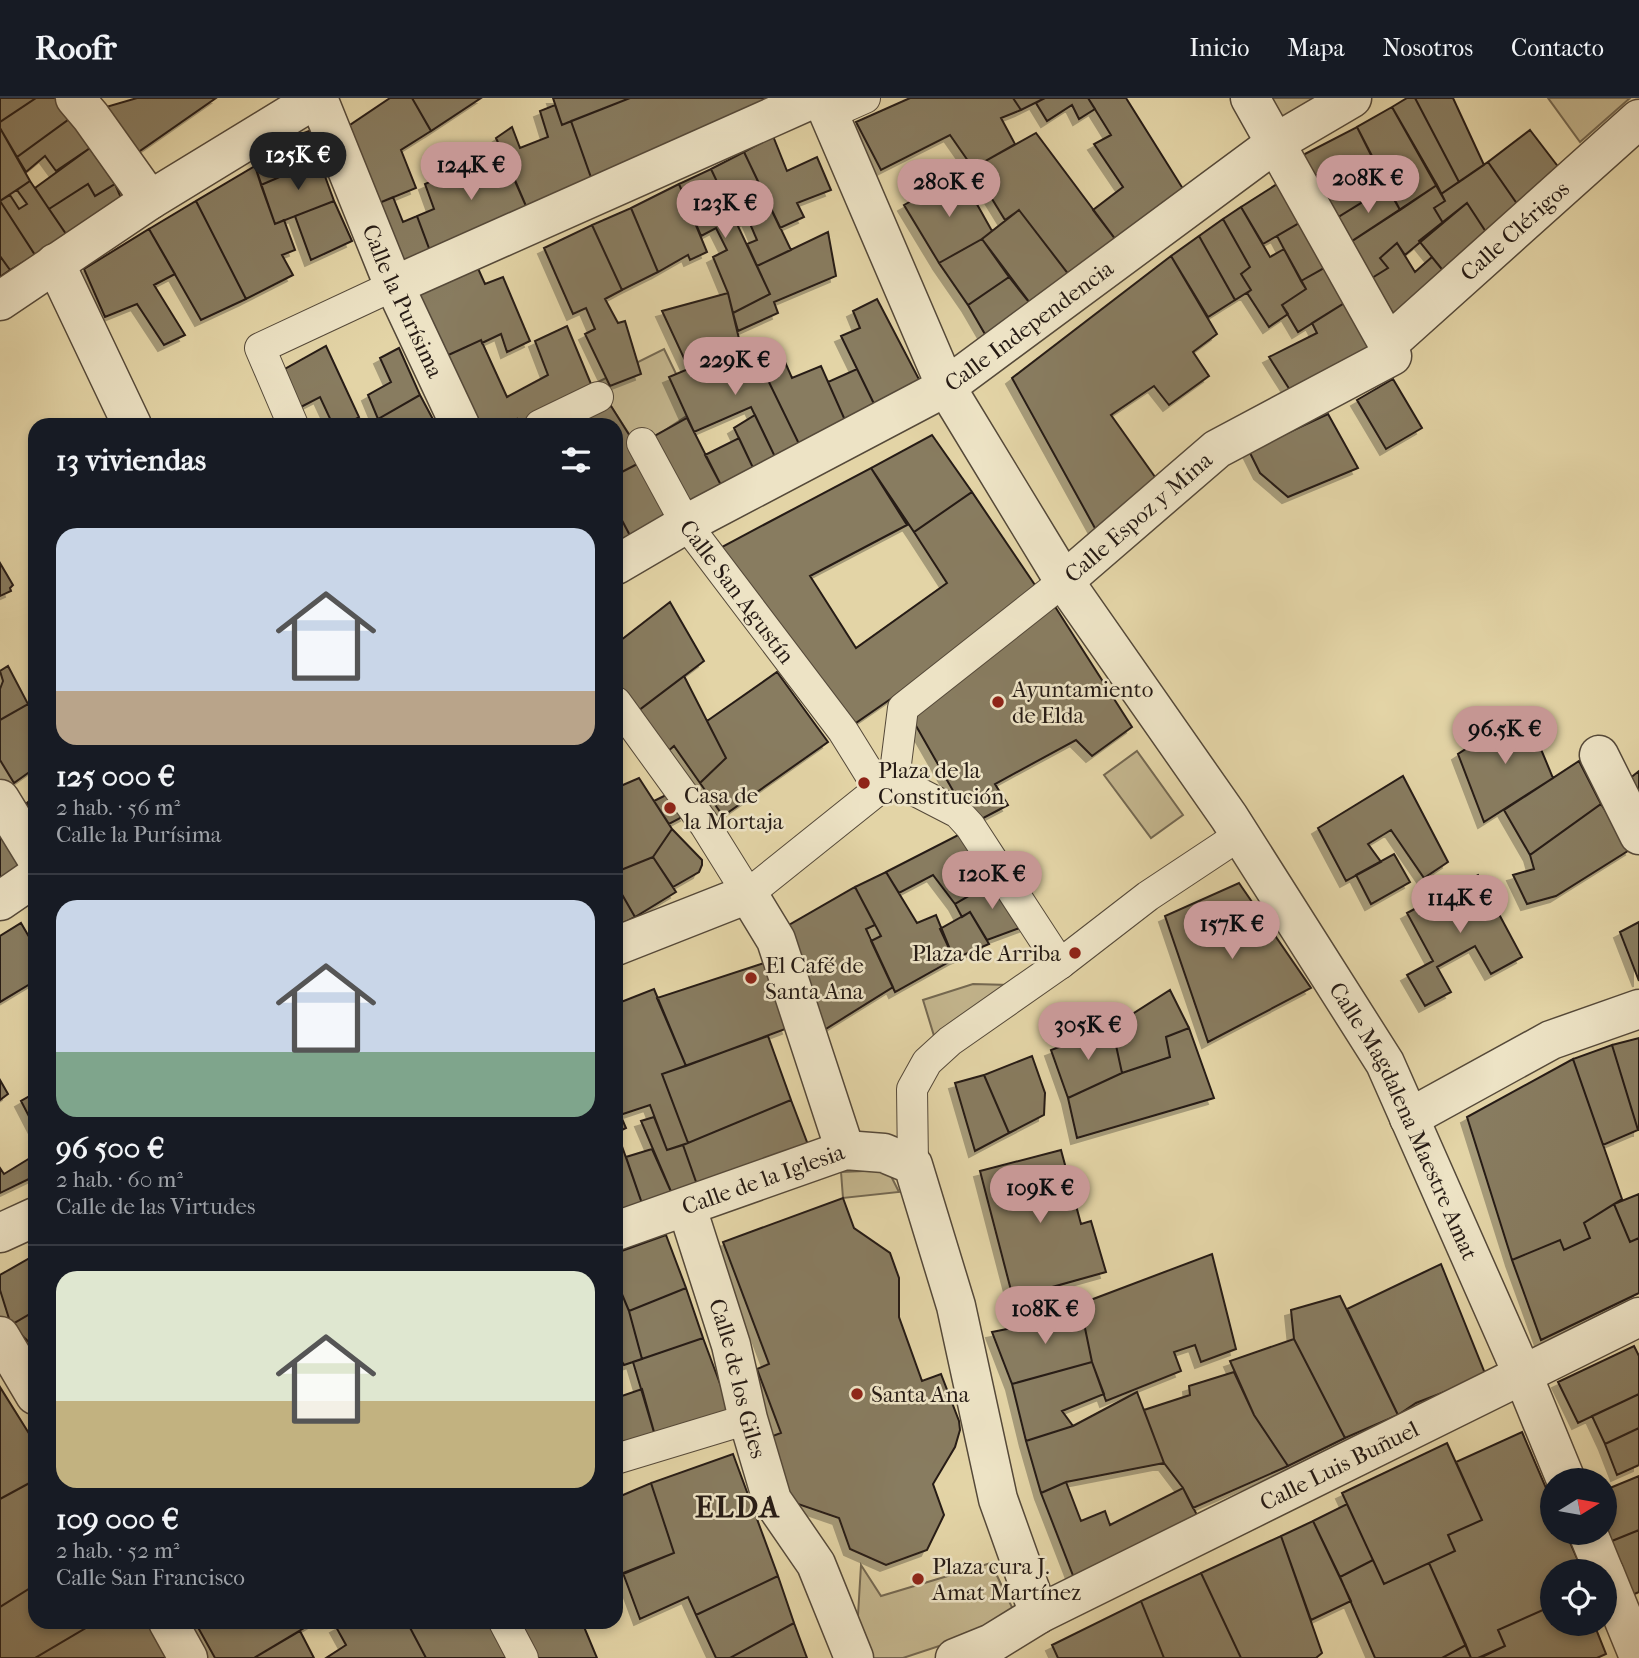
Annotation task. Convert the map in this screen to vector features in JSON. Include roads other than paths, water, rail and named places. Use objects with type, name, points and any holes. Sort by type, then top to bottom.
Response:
[{"type":"street","points":[[75,98],[150,200]]},
{"type":"street","points":[[0,300],[150,200],[317,98]]},
{"type":"street","name":"Calle la Purísima","points":[[317,98],[395,285],[457,418]]},
{"type":"street","points":[[290,418],[260,348],[395,285],[822,103],[865,98]]},
{"type":"street","points":[[1250,98],[1277,142],[1390,350]]},
{"type":"street","name":"Calle Independencia","points":[[623,561],[686,524],[946,387],[1277,142],[1352,98]]},
{"type":"street","name":"Calle Magdalena Maestre Amat","points":[[822,103],[946,387],[1064,581],[1240,835],[1385,1063],[1561,1468]]},
{"type":"street","name":"Calle Clérigos","points":[[1390,350],[1639,119]]},
{"type":"street","points":[[55,263],[129,418]]},
{"type":"street","name":"Calle Espoz y Mina","points":[[886,784],[903,708],[1064,581],[1217,449],[1390,350]]},
{"type":"street","points":[[554,418],[598,397]]},
{"type":"street","name":"Calle San Agustín","points":[[642,443],[686,524],[886,784]]},
{"type":"street","points":[[623,712],[705,825],[776,940],[845,1150]]},
{"type":"street","points":[[1599,755],[1639,835]]},
{"type":"street","points":[[623,943],[748,894],[886,784],[958,813],[970,826],[1060,964]]},
{"type":"street","points":[[0,799],[28,845]]},
{"type":"street","points":[[1027,1634],[956,1306],[913,1165],[912,1089],[927,1062],[950,1041],[1060,964],[1148,896],[1240,835]]},
{"type":"street","points":[[0,901],[28,882]]},
{"type":"street","points":[[1409,1118],[1550,1040],[1639,1009]]},
{"type":"street","name":"Calle de la Iglesia","points":[[623,1229],[845,1150],[884,1153],[913,1165]]},
{"type":"street","name":"Calle de los Giles","points":[[687,1208],[731,1345],[748,1419],[772,1500],[816,1564],[854,1658]]},
{"type":"street","points":[[0,1233],[28,1220]]},
{"type":"street","name":"Calle Luis Buñuel","points":[[955,1658],[992,1643],[1027,1634],[1522,1373],[1639,1317]]},
{"type":"street","points":[[0,1336],[28,1383]]},
{"type":"street","points":[[623,1457],[748,1419]]},
{"type":"street","points":[[1617,1604],[1639,1657]]},
{"type":"street","points":[[171,1629],[188,1658]]},
{"type":"street","points":[[508,1629],[523,1658]]},
{"type":"place","name":"Ayuntamiento de Elda","points":[[998,702]]},
{"type":"place","name":"Plaza de la Constitución","points":[[864,783]]},
{"type":"place","name":"Casa de la Mortaja","points":[[670,808]]},
{"type":"place","name":"Plaza de Arriba","points":[[1075,953]]},
{"type":"place","name":"El Café de Santa Ana","points":[[751,978]]},
{"type":"place","name":"Santa Ana","points":[[857,1394]]},
{"type":"place","name":"Plaza cura J. Amat Martínez","points":[[918,1579]]},
{"type":"district","name":"ELDA","points":[[738,1507]]}]
